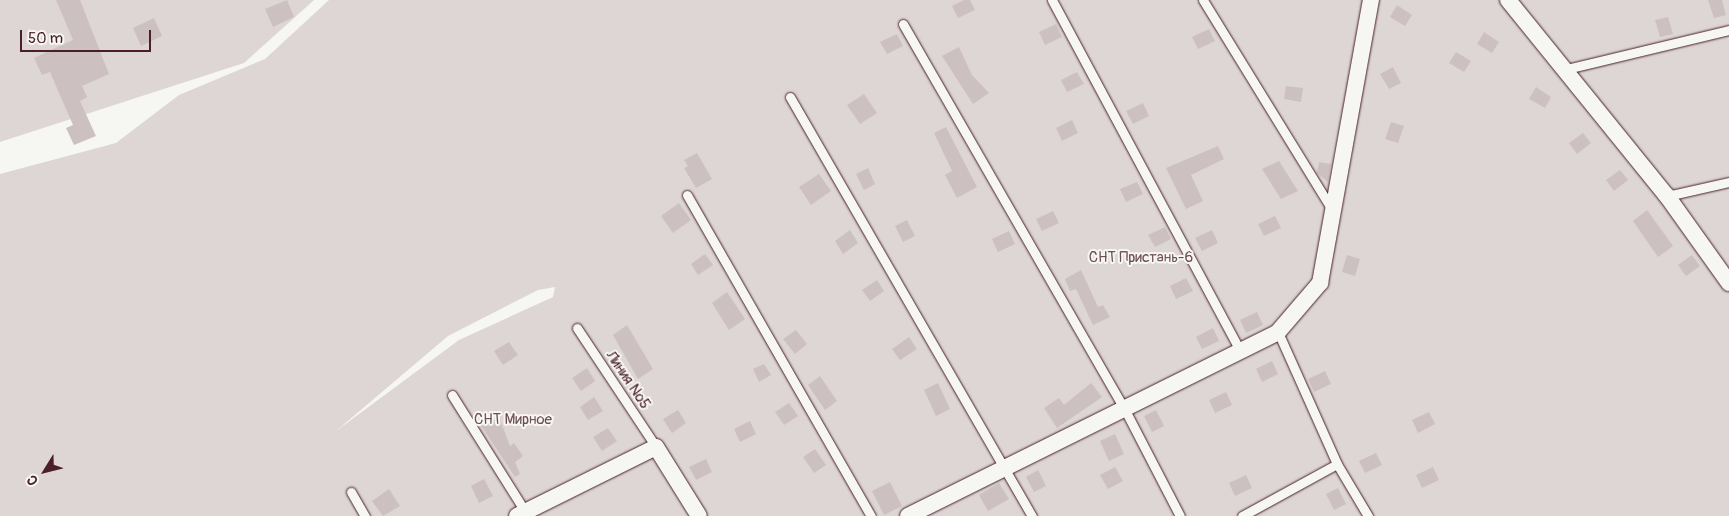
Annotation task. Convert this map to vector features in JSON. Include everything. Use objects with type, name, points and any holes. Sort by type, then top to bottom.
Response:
[{"type":"street","points":[[908,516],[1005,466],[1125,410],[1239,349],[1278,332],[1320,283],[1371,0]]},
{"type":"street","points":[[1508,0],[1562,70],[1667,196],[1729,283]]},
{"type":"street","points":[[523,515],[656,447],[699,516]]},
{"type":"lane","points":[[1052,0],[1239,349]]},
{"type":"lane","points":[[1203,0],[1333,211]]},
{"type":"lane","points":[[903,24],[1125,410],[1180,516]]},
{"type":"lane","points":[[1562,70],[1729,30]]},
{"type":"lane","points":[[790,97],[1005,466],[1032,516]]},
{"type":"lane","points":[[1667,196],[1729,182]]},
{"type":"lane","points":[[687,195],[871,516]]},
{"type":"lane","name":"Линия №5","points":[[577,328],[656,447]]},
{"type":"lane","points":[[1278,332],[1337,464],[1368,516]]},
{"type":"lane","points":[[452,395],[523,515]]},
{"type":"lane","points":[[1242,516],[1337,464]]},
{"type":"lane","points":[[351,492],[366,516]]},
{"type":"green space","points":[[0,0],[314,0],[244,63],[0,142]]},
{"type":"green space","name":"СНТ Пристань-6","points":[[329,0],[1729,0],[1729,516],[0,516],[0,174],[116,143],[179,95],[265,59]],"holes":[[[555,287],[553,297],[459,340],[336,431],[448,336],[538,290]]]},
{"type":"building","points":[[56,0],[80,0],[109,74],[82,86],[87,97],[80,101],[96,136],[74,145],[66,128],[73,125],[50,72],[42,75],[34,58],[73,40]]},
{"type":"building","points":[[287,0],[294,17],[273,27],[265,9]]},
{"type":"building","points":[[964,0],[970,0],[975,10],[958,18],[952,6]]},
{"type":"building","points":[[1708,0],[1722,0],[1726,15],[1714,18]]},
{"type":"building","points":[[1397,5],[1412,15],[1405,26],[1390,17]]},
{"type":"building","points":[[1668,17],[1673,34],[1660,37],[1655,20]]},
{"type":"building","points":[[154,18],[162,36],[141,46],[133,28]]},
{"type":"building","points":[[1056,24],[1062,37],[1045,45],[1039,32]]},
{"type":"building","points":[[1209,29],[1215,41],[1198,49],[1192,37]]},
{"type":"building","points":[[1484,32],[1499,42],[1492,53],[1477,44]]},
{"type":"building","points":[[897,34],[903,46],[887,54],[880,42]]},
{"type":"building","points":[[959,47],[972,75],[989,93],[973,104],[942,56]]},
{"type":"building","points":[[1456,52],[1471,61],[1464,72],[1449,63]]},
{"type":"building","points":[[1393,67],[1401,83],[1389,89],[1380,74]]},
{"type":"building","points":[[1077,72],[1084,84],[1067,92],[1061,80]]},
{"type":"building","points":[[1286,86],[1303,88],[1301,102],[1284,99]]},
{"type":"building","points":[[1536,87],[1551,97],[1545,108],[1529,99]]},
{"type":"building","points":[[864,94],[877,113],[860,124],[847,105]]},
{"type":"building","points":[[1143,103],[1149,116],[1133,124],[1126,111]]},
{"type":"building","points":[[1072,120],[1078,133],[1062,141],[1056,128]]},
{"type":"building","points":[[1391,122],[1404,126],[1398,143],[1385,139]]},
{"type":"building","points":[[946,127],[977,187],[957,198],[945,175],[952,171],[934,133]]},
{"type":"building","points":[[1583,133],[1591,143],[1577,154],[1569,143]]},
{"type":"building","points":[[1218,146],[1224,159],[1191,175],[1203,201],[1186,209],[1166,168]]},
{"type":"building","points":[[697,153],[712,179],[696,188],[684,168],[688,166],[684,160]]},
{"type":"building","points":[[1279,161],[1298,191],[1281,199],[1262,169]]},
{"type":"building","points":[[1319,162],[1331,164],[1328,182],[1317,173]]},
{"type":"building","points":[[868,168],[875,184],[864,190],[856,174]]},
{"type":"building","points":[[1620,170],[1628,180],[1614,191],[1606,180]]},
{"type":"building","points":[[819,174],[831,191],[811,205],[799,187]]},
{"type":"building","points":[[1137,182],[1143,194],[1126,202],[1120,189]]},
{"type":"building","points":[[679,203],[691,220],[673,233],[661,216]]},
{"type":"building","points":[[1647,210],[1673,246],[1658,257],[1633,221]]},
{"type":"building","points":[[1053,211],[1059,223],[1042,231],[1036,219]]},
{"type":"building","points":[[1275,216],[1281,228],[1264,236],[1258,224]]},
{"type":"building","points":[[907,220],[915,236],[903,242],[895,226]]},
{"type":"building","points":[[1165,227],[1171,239],[1155,247],[1148,235]]},
{"type":"building","points":[[850,230],[858,243],[843,254],[835,241]]},
{"type":"building","points":[[1212,230],[1218,243],[1202,251],[1195,238]]},
{"type":"building","points":[[1009,231],[1015,244],[998,252],[992,239]]},
{"type":"building","points":[[705,254],[713,265],[698,275],[691,264]]},
{"type":"building","points":[[1347,255],[1360,259],[1355,276],[1342,272]]},
{"type":"building","points":[[1692,255],[1700,266],[1686,276],[1678,265]]},
{"type":"building","points":[[1081,270],[1098,307],[1103,305],[1110,317],[1093,325],[1076,289],[1070,291],[1065,279]]},
{"type":"building","points":[[1186,278],[1193,291],[1176,299],[1170,286]]},
{"type":"building","points":[[877,280],[884,291],[870,301],[862,290]]},
{"type":"building","points":[[727,292],[745,319],[729,330],[712,303]]},
{"type":"building","points":[[1257,312],[1263,325],[1246,333],[1240,320]]},
{"type":"building","points":[[627,325],[653,369],[638,379],[613,335]]},
{"type":"building","points":[[1213,328],[1219,341],[1202,349],[1196,337]]},
{"type":"building","points":[[796,330],[807,344],[795,354],[783,339]]},
{"type":"building","points":[[909,337],[917,349],[900,360],[892,349]]},
{"type":"building","points":[[509,342],[518,355],[503,365],[494,351]]},
{"type":"building","points":[[1272,361],[1278,374],[1262,382],[1256,369]]},
{"type":"building","points":[[764,364],[771,375],[759,382],[753,369]]},
{"type":"building","points":[[587,368],[595,381],[581,391],[572,378]]},
{"type":"building","points":[[1325,371],[1331,384],[1314,392],[1308,379]]},
{"type":"building","points":[[820,376],[837,401],[825,410],[808,385]]},
{"type":"building","points":[[938,383],[950,409],[936,416],[924,390]]},
{"type":"building","points":[[1091,383],[1102,397],[1057,428],[1044,408],[1059,398],[1064,405]]},
{"type":"building","points":[[1226,392],[1232,405],[1215,413],[1209,400]]},
{"type":"building","points":[[594,397],[603,411],[588,420],[580,407]]},
{"type":"building","points":[[789,403],[798,416],[784,425],[775,412]]},
{"type":"building","points":[[678,410],[686,423],[672,433],[663,419]]},
{"type":"building","points":[[1156,410],[1164,426],[1152,432],[1144,416]]},
{"type":"building","points":[[1429,412],[1435,424],[1418,433],[1412,420]]},
{"type":"building","points":[[499,417],[510,446],[514,443],[523,456],[515,462],[520,474],[515,477],[480,424]]},
{"type":"building","points":[[750,421],[756,434],[740,442],[734,429]]},
{"type":"building","points":[[608,428],[617,441],[602,451],[593,437]]},
{"type":"building","points":[[1115,434],[1124,454],[1109,461],[1100,441]]},
{"type":"building","points":[[815,449],[826,465],[814,473],[803,457]]},
{"type":"building","points":[[1376,453],[1382,465],[1365,473],[1359,461]]},
{"type":"building","points":[[706,459],[712,472],[696,480],[689,467]]},
{"type":"building","points":[[1115,467],[1123,481],[1108,489],[1100,475]]},
{"type":"building","points":[[1433,467],[1439,480],[1422,488],[1416,475]]},
{"type":"building","points":[[1038,470],[1046,486],[1034,492],[1026,477]]},
{"type":"building","points":[[1246,475],[1252,488],[1235,496],[1229,483]]},
{"type":"building","points":[[484,479],[493,496],[479,503],[471,486]]},
{"type":"building","points":[[890,482],[902,506],[884,515],[872,491]]},
{"type":"building","points":[[999,483],[1009,499],[988,511],[979,495]]},
{"type":"building","points":[[1338,488],[1346,504],[1334,510],[1326,494]]},
{"type":"building","points":[[389,489],[400,506],[383,516],[372,501]]},
{"type":"park label","name":"СНТ Мирное","points":[[513,420]]}]
